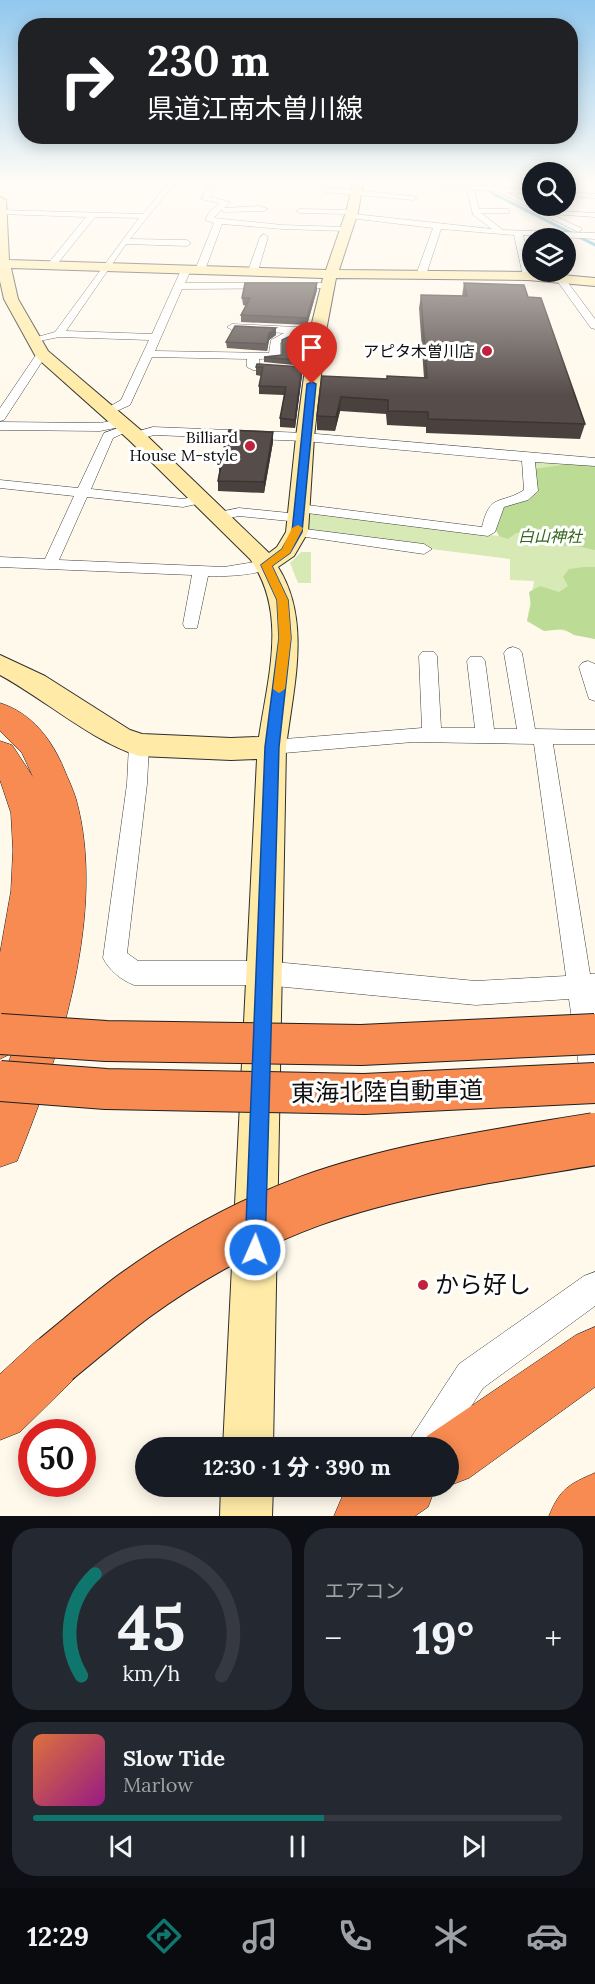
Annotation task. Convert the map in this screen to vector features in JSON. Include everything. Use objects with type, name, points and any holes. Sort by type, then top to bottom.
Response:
[{"type":"highway","points":[[0,715],[21,730],[42,754],[55,783],[66,823],[68,870],[63,925],[36,1050],[0,1144]]},
{"type":"highway","points":[[0,754],[19,783],[28,815],[31,860],[28,910],[17,973],[0,1036],[106,1041],[361,1045],[595,1034]]},
{"type":"highway","points":[[0,1015],[233,1031],[375,1033],[489,1040]]},
{"type":"highway","name":"東海北陸自動車道","points":[[0,1081],[117,1090],[363,1094],[595,1085]]},
{"type":"highway","points":[[0,1412],[56,1359],[135,1296],[204,1253],[273,1217],[352,1188],[439,1167],[595,1139]]},
{"type":"highway","points":[[459,1449],[595,1353]]},
{"type":"highway","points":[[579,1516],[595,1503]]},
{"type":"main road","points":[[267,565],[286,551],[298,519],[318,331],[328,280],[337,254]]},
{"type":"main road","points":[[248,1437],[272,747],[285,638],[282,600],[267,565],[220,516],[38,347],[11,299],[2,264],[253,271],[328,280],[421,275],[522,276]]},
{"type":"main road","points":[[576,280],[595,282]]},
{"type":"main road","points":[[0,664],[139,745],[272,747]]},
{"type":"main road","points":[[246,1516],[247,1497]]},
{"type":"street","points":[[51,266],[61,254]]},
{"type":"street","points":[[0,417],[38,347],[59,334],[115,254]]},
{"type":"street","points":[[50,564],[108,436],[123,425],[126,402],[179,286],[193,270],[202,254]]},
{"type":"street","points":[[253,271],[259,254]]},
{"type":"street","points":[[421,275],[428,254]]},
{"type":"street","points":[[179,286],[328,280]]},
{"type":"street","points":[[563,282],[595,326]]},
{"type":"street","points":[[238,324],[318,331]]},
{"type":"street","points":[[147,354],[276,356],[275,342],[297,330]]},
{"type":"street","points":[[59,334],[155,337]]},
{"type":"street","points":[[254,356],[253,367],[313,372]]},
{"type":"street","points":[[0,426],[100,428],[123,425],[153,431],[305,437],[595,462]]},
{"type":"street","points":[[220,516],[239,512],[298,519],[488,532],[495,507],[527,495],[531,491],[528,458]]},
{"type":"street","points":[[0,484],[183,503],[201,499]]},
{"type":"street","points":[[298,519],[424,549]]},
{"type":"street","points":[[0,562],[201,571],[247,570],[267,565]]},
{"type":"street","points":[[191,624],[201,571]]},
{"type":"street","points":[[513,653],[535,735],[588,986],[595,1085]]},
{"type":"street","points":[[428,656],[432,735]]},
{"type":"street","points":[[476,661],[485,735]]},
{"type":"street","points":[[588,667],[595,694]]},
{"type":"street","points":[[272,747],[432,735],[595,737]]},
{"type":"street","points":[[139,745],[137,784],[115,958],[134,973],[264,974],[476,993],[588,986]]},
{"type":"street","points":[[431,1437],[471,1376],[595,1287]]},
{"type":"green space","name":"白山神社","points":[[536,458],[595,463],[595,639],[527,621],[534,581],[510,580],[510,559],[297,532],[299,512],[499,536],[502,506],[527,495]]},
{"type":"green space","points":[[562,465],[595,465],[595,550],[576,546],[556,546],[537,531],[516,533],[508,539],[499,536],[493,525],[502,506],[523,495],[533,469]]},
{"type":"green space","points":[[301,552],[311,552],[311,583],[298,583],[290,563]]},
{"type":"green space","points":[[595,567],[595,639],[574,635],[564,629],[544,631],[527,621],[531,605],[529,592],[540,586],[559,592],[568,586],[563,577],[569,569]]},
{"type":"building","points":[[245,283],[317,283],[307,318],[241,315],[250,298],[242,298]]},
{"type":"building","name":"アピタ木曽川店","points":[[464,283],[524,285],[528,297],[541,298],[585,424],[428,419],[428,412],[388,411],[388,400],[341,397],[336,417],[317,416],[322,376],[427,378],[421,295],[467,296]]},
{"type":"building","points":[[235,326],[276,328],[269,333],[267,344],[226,342]]},
{"type":"building","points":[[303,330],[294,354],[304,355],[303,361],[264,357],[282,355],[282,340]]},
{"type":"building","points":[[257,364],[302,367],[295,420],[280,418],[286,387],[259,386],[263,367],[256,367]]},
{"type":"building","points":[[229,430],[273,432],[264,482],[218,481],[221,466],[219,466]]},
{"type":"slow traffic","points":[[279,689],[285,638],[282,600],[267,565],[286,551],[298,528]]},
{"type":"place","name":"アピタ木曽川店","points":[[487,351]]},
{"type":"place","name":"Billiard House M-style","points":[[250,446]]},
{"type":"place","name":"から好し","points":[[423,1285]]},
{"type":"route","points":[[255,1250],[272,747],[285,638],[282,600],[267,565],[286,551],[297,532],[312,384]]}]
